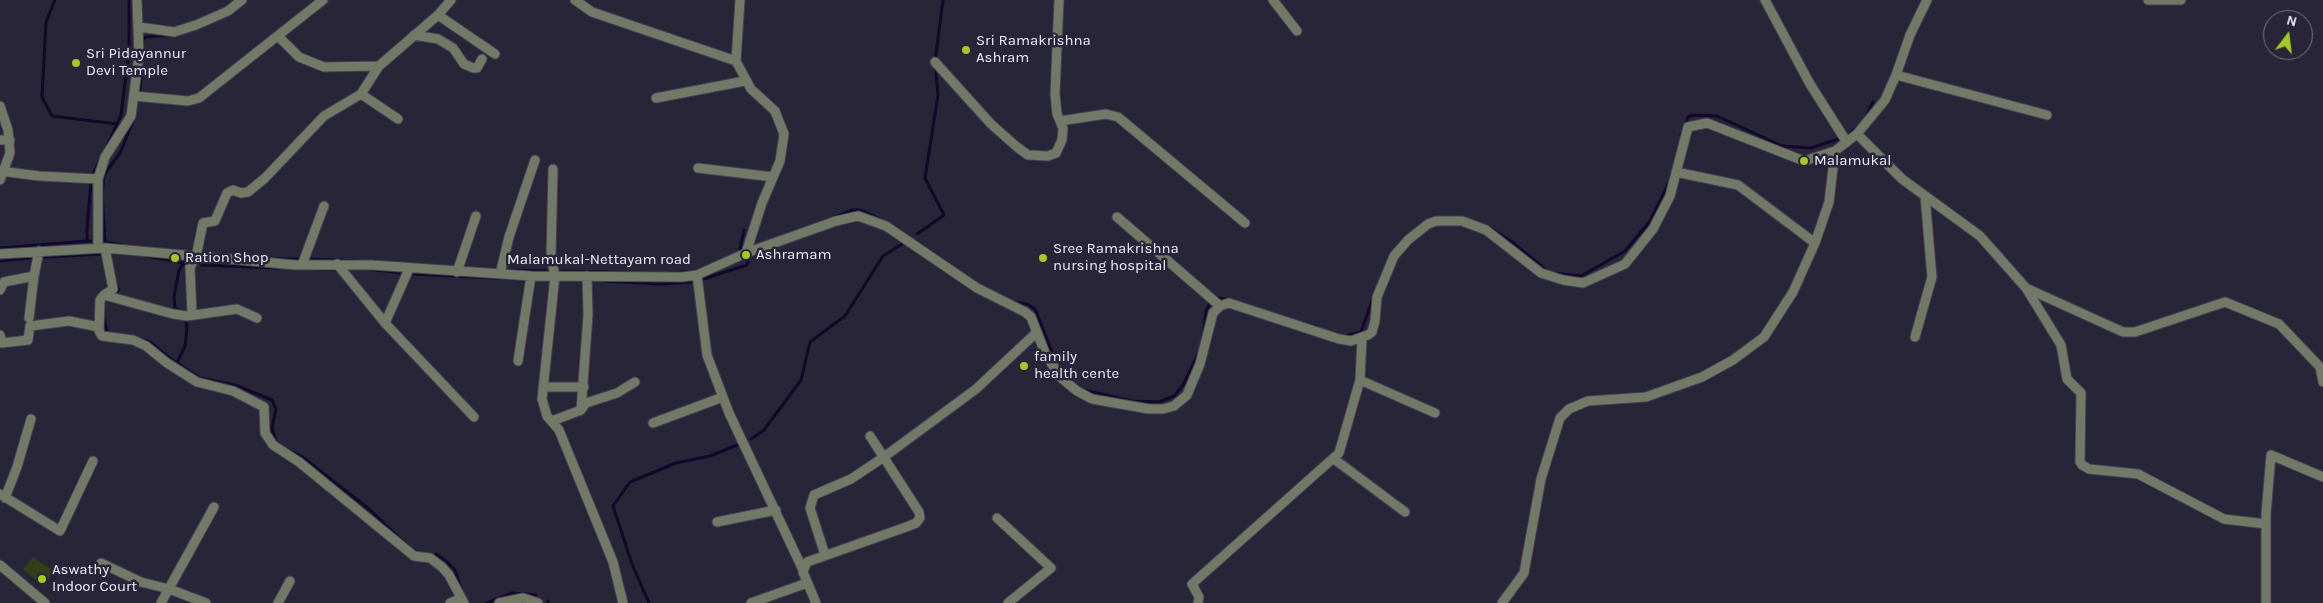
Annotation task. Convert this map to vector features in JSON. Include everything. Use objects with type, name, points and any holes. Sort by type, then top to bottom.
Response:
[{"type":"street","points":[[137,0],[139,54],[131,116],[105,157],[98,179],[102,248],[113,289],[100,300],[99,327],[102,336],[128,339],[146,346],[172,367],[197,382],[233,391],[264,406],[265,433],[273,445],[299,462],[414,556],[430,558],[438,565],[449,575],[462,600],[450,603]]},
{"type":"street","points":[[139,27],[174,32],[196,25],[230,4],[242,0]]},
{"type":"street","points":[[134,96],[188,101],[199,98],[323,0]]},
{"type":"street","points":[[192,315],[190,266],[196,257],[203,223],[215,221],[227,193],[233,190],[241,193],[248,192],[265,178],[324,116],[361,94],[379,66],[438,15],[452,0]]},
{"type":"street","points":[[575,0],[592,12],[736,62]]},
{"type":"street","points":[[740,0],[736,62],[745,82],[775,112],[784,134],[780,160],[746,253]]},
{"type":"street","points":[[935,62],[991,124],[1028,155],[1048,156],[1056,153],[1062,140],[1063,128],[1055,94],[1059,0]]},
{"type":"street","points":[[1273,0],[1297,31]]},
{"type":"street","points":[[1765,0],[1810,84],[1846,141]]},
{"type":"street","points":[[1117,217],[1220,306],[1229,303],[1339,339],[1351,341],[1362,339],[1372,332],[1378,297],[1394,256],[1408,240],[1428,224],[1462,222],[1486,230],[1541,273],[1563,280],[1583,283],[1625,264],[1653,229],[1670,196],[1688,126],[1707,123],[1804,162],[1835,151],[1857,134],[1885,100],[1910,35],[1927,0]]},
{"type":"street","points":[[2148,0],[2181,0]]},
{"type":"street","points":[[438,15],[495,54]]},
{"type":"street","points":[[414,35],[438,39],[453,48],[464,64],[473,68],[477,68],[482,59]]},
{"type":"street","points":[[278,36],[299,57],[324,67],[379,66]]},
{"type":"street","points":[[1896,75],[2047,115]]},
{"type":"street","points":[[656,98],[745,82]]},
{"type":"street","points":[[361,94],[398,119]]},
{"type":"street","points":[[0,106],[10,140],[10,153],[1,174],[98,179]]},
{"type":"street","points":[[1060,121],[1106,114],[1118,117],[1245,223]]},
{"type":"street","points":[[1857,134],[1902,179],[1980,236],[2026,288],[2061,345],[2067,379],[2082,393],[2080,462],[2082,465],[2089,469],[2138,474],[2224,519],[2266,524]]},
{"type":"street","points":[[0,140],[10,140]]},
{"type":"street","points":[[1502,603],[1524,573],[1541,479],[1560,418],[1569,409],[1588,401],[1646,397],[1702,377],[1733,360],[1764,337],[1793,292],[1815,243],[1829,202],[1835,151]]},
{"type":"street","points":[[500,274],[508,237],[535,160]]},
{"type":"street","points":[[698,168],[773,177]]},
{"type":"street","points":[[553,169],[551,256],[555,276],[542,399],[547,416],[559,430],[613,562],[623,603]]},
{"type":"street","points":[[1676,172],[1738,186],[1815,243]]},
{"type":"street","points":[[1915,337],[1932,277],[1925,196]]},
{"type":"street","points":[[302,264],[324,206]]},
{"type":"street","points":[[457,272],[476,216]]},
{"type":"street","name":"Malamukal-Nettayam road","points":[[0,254],[102,248],[302,264],[337,264],[531,276],[682,277],[696,275],[746,253],[847,218],[858,216],[886,226],[977,288],[1025,312],[1031,317],[1036,333],[1060,377],[1077,391],[1092,399],[1149,410],[1174,406],[1186,395],[1200,364],[1213,313],[1220,306]]},
{"type":"street","points":[[29,318],[39,251]]},
{"type":"street","points":[[337,264],[385,323],[474,417]]},
{"type":"street","points":[[385,323],[409,268]]},
{"type":"street","points":[[696,275],[707,356],[723,397],[776,510],[816,603]]},
{"type":"street","points":[[0,290],[4,282],[34,276]]},
{"type":"street","points":[[518,361],[531,276]]},
{"type":"street","points":[[581,410],[588,315],[588,276]]},
{"type":"street","points":[[2026,288],[2123,332],[2135,332],[2225,302],[2279,324],[2320,367],[2323,382]]},
{"type":"street","points":[[104,295],[166,313],[192,315],[237,309],[257,318]]},
{"type":"street","points":[[0,335],[2,343],[28,340],[30,326],[69,321],[99,327]]},
{"type":"street","points":[[825,555],[810,508],[814,495],[851,479],[884,457],[976,389],[1036,333]]},
{"type":"street","points":[[1198,603],[1199,597],[1192,584],[1334,459],[1342,448],[1360,380],[1362,339]]},
{"type":"street","points":[[1360,380],[1434,412]]},
{"type":"street","points":[[552,421],[581,410],[586,403],[617,393],[635,382]]},
{"type":"street","points":[[543,387],[584,387]]},
{"type":"street","points":[[653,423],[723,397]]},
{"type":"street","points":[[31,419],[17,467],[2,496],[60,531],[92,461]]},
{"type":"street","points":[[803,570],[810,560],[909,526],[919,520],[919,512],[870,436]]},
{"type":"street","points":[[2266,603],[2266,524],[2271,455],[2323,477]]},
{"type":"street","points":[[1334,459],[1405,512]]},
{"type":"street","points":[[161,603],[214,507]]},
{"type":"street","points":[[717,522],[776,510]]},
{"type":"street","points":[[997,518],[1051,568],[1008,603]]},
{"type":"street","points":[[101,563],[141,582],[169,588],[206,603]]},
{"type":"street","points":[[0,565],[45,603]]},
{"type":"street","points":[[278,603],[290,582]]},
{"type":"street","points":[[751,603],[808,583]]},
{"type":"street","points":[[499,603],[526,598],[538,603]]},
{"type":"green space","name":"Aswathy Indoor Court","points":[[33,557],[54,571],[44,586],[23,570]]},
{"type":"waterway","points":[[55,0],[46,22],[42,97],[52,116],[118,124]]},
{"type":"waterway","points":[[106,148],[121,115],[129,51],[129,0]]},
{"type":"waterway","points":[[917,234],[944,215],[925,178],[938,95],[935,62],[943,0]]},
{"type":"waterway","points":[[141,42],[145,37],[168,35]]},
{"type":"waterway","points":[[140,89],[142,68]]},
{"type":"waterway","points":[[1866,117],[1873,102]]},
{"type":"waterway","points":[[1681,135],[1688,117],[1693,115],[1717,116],[1782,146],[1811,148],[1841,138]]},
{"type":"waterway","points":[[105,242],[102,193],[104,175],[120,153],[135,116]]},
{"type":"waterway","points":[[1850,134],[1857,127]]},
{"type":"waterway","points":[[93,174],[100,160]]},
{"type":"waterway","points":[[91,182],[87,241],[91,241]]},
{"type":"waterway","points":[[1553,273],[1581,276],[1625,251],[1650,221],[1669,183]]},
{"type":"waterway","points":[[831,219],[852,210],[861,210],[888,223]]},
{"type":"waterway","points":[[788,234],[811,226]]},
{"type":"waterway","points":[[893,226],[946,262]]},
{"type":"waterway","points":[[1487,226],[1512,242],[1545,269]]},
{"type":"waterway","points":[[739,254],[744,230]]},
{"type":"waterway","points":[[0,248],[87,241]]},
{"type":"waterway","points":[[106,242],[122,245]]},
{"type":"waterway","points":[[751,439],[764,430],[801,380],[810,342],[845,316],[883,256],[902,244]]},
{"type":"waterway","points":[[45,257],[103,254]]},
{"type":"waterway","points":[[146,256],[188,264]]},
{"type":"waterway","points":[[0,261],[30,258]]},
{"type":"waterway","points":[[273,259],[300,259]]},
{"type":"waterway","points":[[310,259],[358,261]]},
{"type":"waterway","points":[[700,280],[747,265],[748,261]]},
{"type":"waterway","points":[[1378,285],[1388,261]]},
{"type":"waterway","points":[[180,311],[175,308],[174,297],[179,270],[183,264]]},
{"type":"waterway","points":[[201,265],[278,268]]},
{"type":"waterway","points":[[316,269],[338,270]]},
{"type":"waterway","points":[[367,269],[403,273]]},
{"type":"waterway","points":[[509,270],[551,271]]},
{"type":"waterway","points":[[562,271],[608,272]]},
{"type":"waterway","points":[[670,273],[696,271]]},
{"type":"waterway","points":[[411,274],[517,279]]},
{"type":"waterway","points":[[603,281],[660,284],[692,282]]},
{"type":"waterway","points":[[114,295],[119,290],[115,283]]},
{"type":"waterway","points":[[1214,297],[1229,300]]},
{"type":"waterway","points":[[1344,336],[1361,332],[1373,298]]},
{"type":"waterway","points":[[1013,302],[1027,304],[1035,309],[1057,365]]},
{"type":"waterway","points":[[1204,332],[1206,311],[1210,303]]},
{"type":"waterway","points":[[103,315],[107,331]]},
{"type":"waterway","points":[[177,363],[185,346],[186,322]]},
{"type":"waterway","points":[[1304,323],[1317,327]]},
{"type":"waterway","points":[[134,337],[150,342],[168,357],[200,378],[235,385],[272,400],[276,409],[272,428],[276,442]]},
{"type":"waterway","points":[[1084,390],[1132,401],[1159,402],[1174,396],[1183,385],[1199,352]]},
{"type":"waterway","points":[[649,603],[632,564],[613,506],[630,482],[676,463],[710,456],[737,445]]},
{"type":"waterway","points":[[288,450],[301,456],[369,509],[412,550],[420,553]]},
{"type":"waterway","points":[[436,554],[455,570],[461,589]]},
{"type":"waterway","points":[[487,603],[512,593],[536,595]]},
{"type":"place","name":"Sri Ramakrishna Ashram","points":[[966,50]]},
{"type":"place","name":"Sri Pidayannur Devi Temple","points":[[76,63]]},
{"type":"place","name":"Malamukal","points":[[1804,161]]},
{"type":"place","name":"Ashramam","points":[[746,255]]},
{"type":"place","name":"Ration Shop","points":[[175,258]]},
{"type":"place","name":"Sree Ramakrishna nursing hospital","points":[[1043,258]]},
{"type":"place","name":"family health cente","points":[[1024,366]]},
{"type":"place","name":"Aswathy Indoor Court","points":[[42,579]]}]
